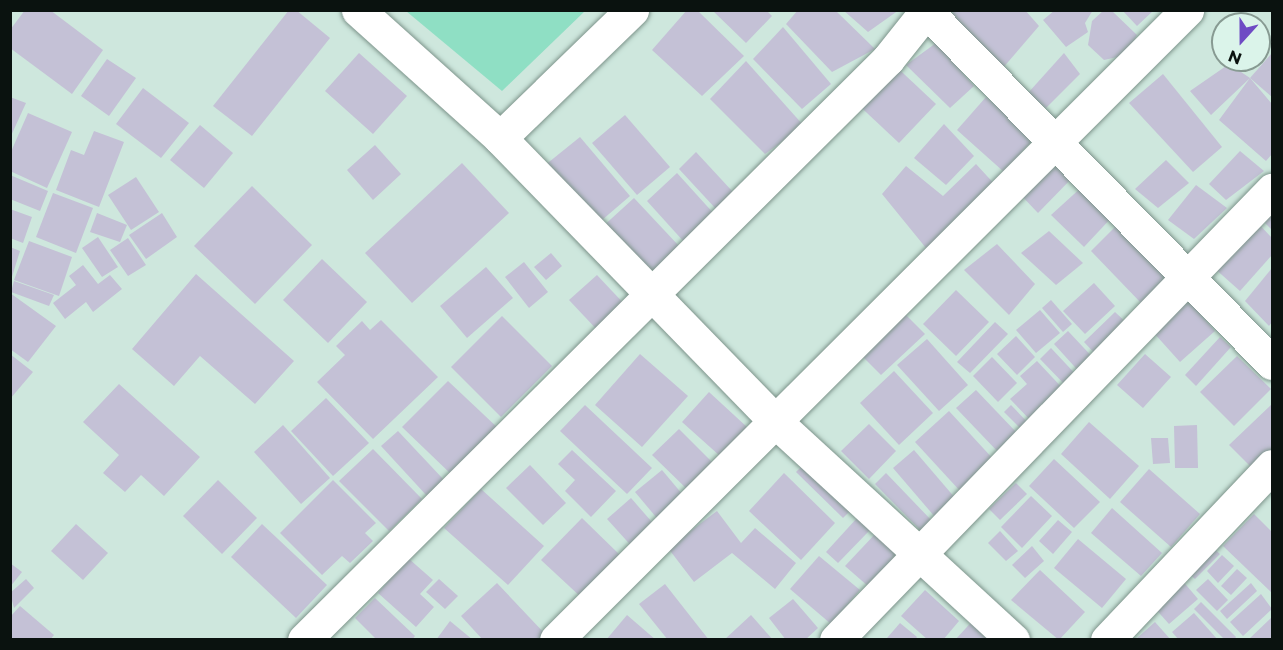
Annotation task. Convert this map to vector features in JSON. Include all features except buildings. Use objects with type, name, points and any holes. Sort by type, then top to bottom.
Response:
[{"type":"street","points":[[358,10],[500,138],[776,422],[1013,639]]},
{"type":"street","points":[[500,138],[632,10]]},
{"type":"street","points":[[556,639],[776,422],[1053,141],[1187,10]]},
{"type":"street","points":[[304,639],[650,291],[888,59],[926,11],[1272,363]]},
{"type":"street","points":[[836,639],[1272,190]]},
{"type":"street","points":[[1107,639],[1272,466]]},
{"type":"green space","points":[[406,11],[585,11],[502,91]]}]
